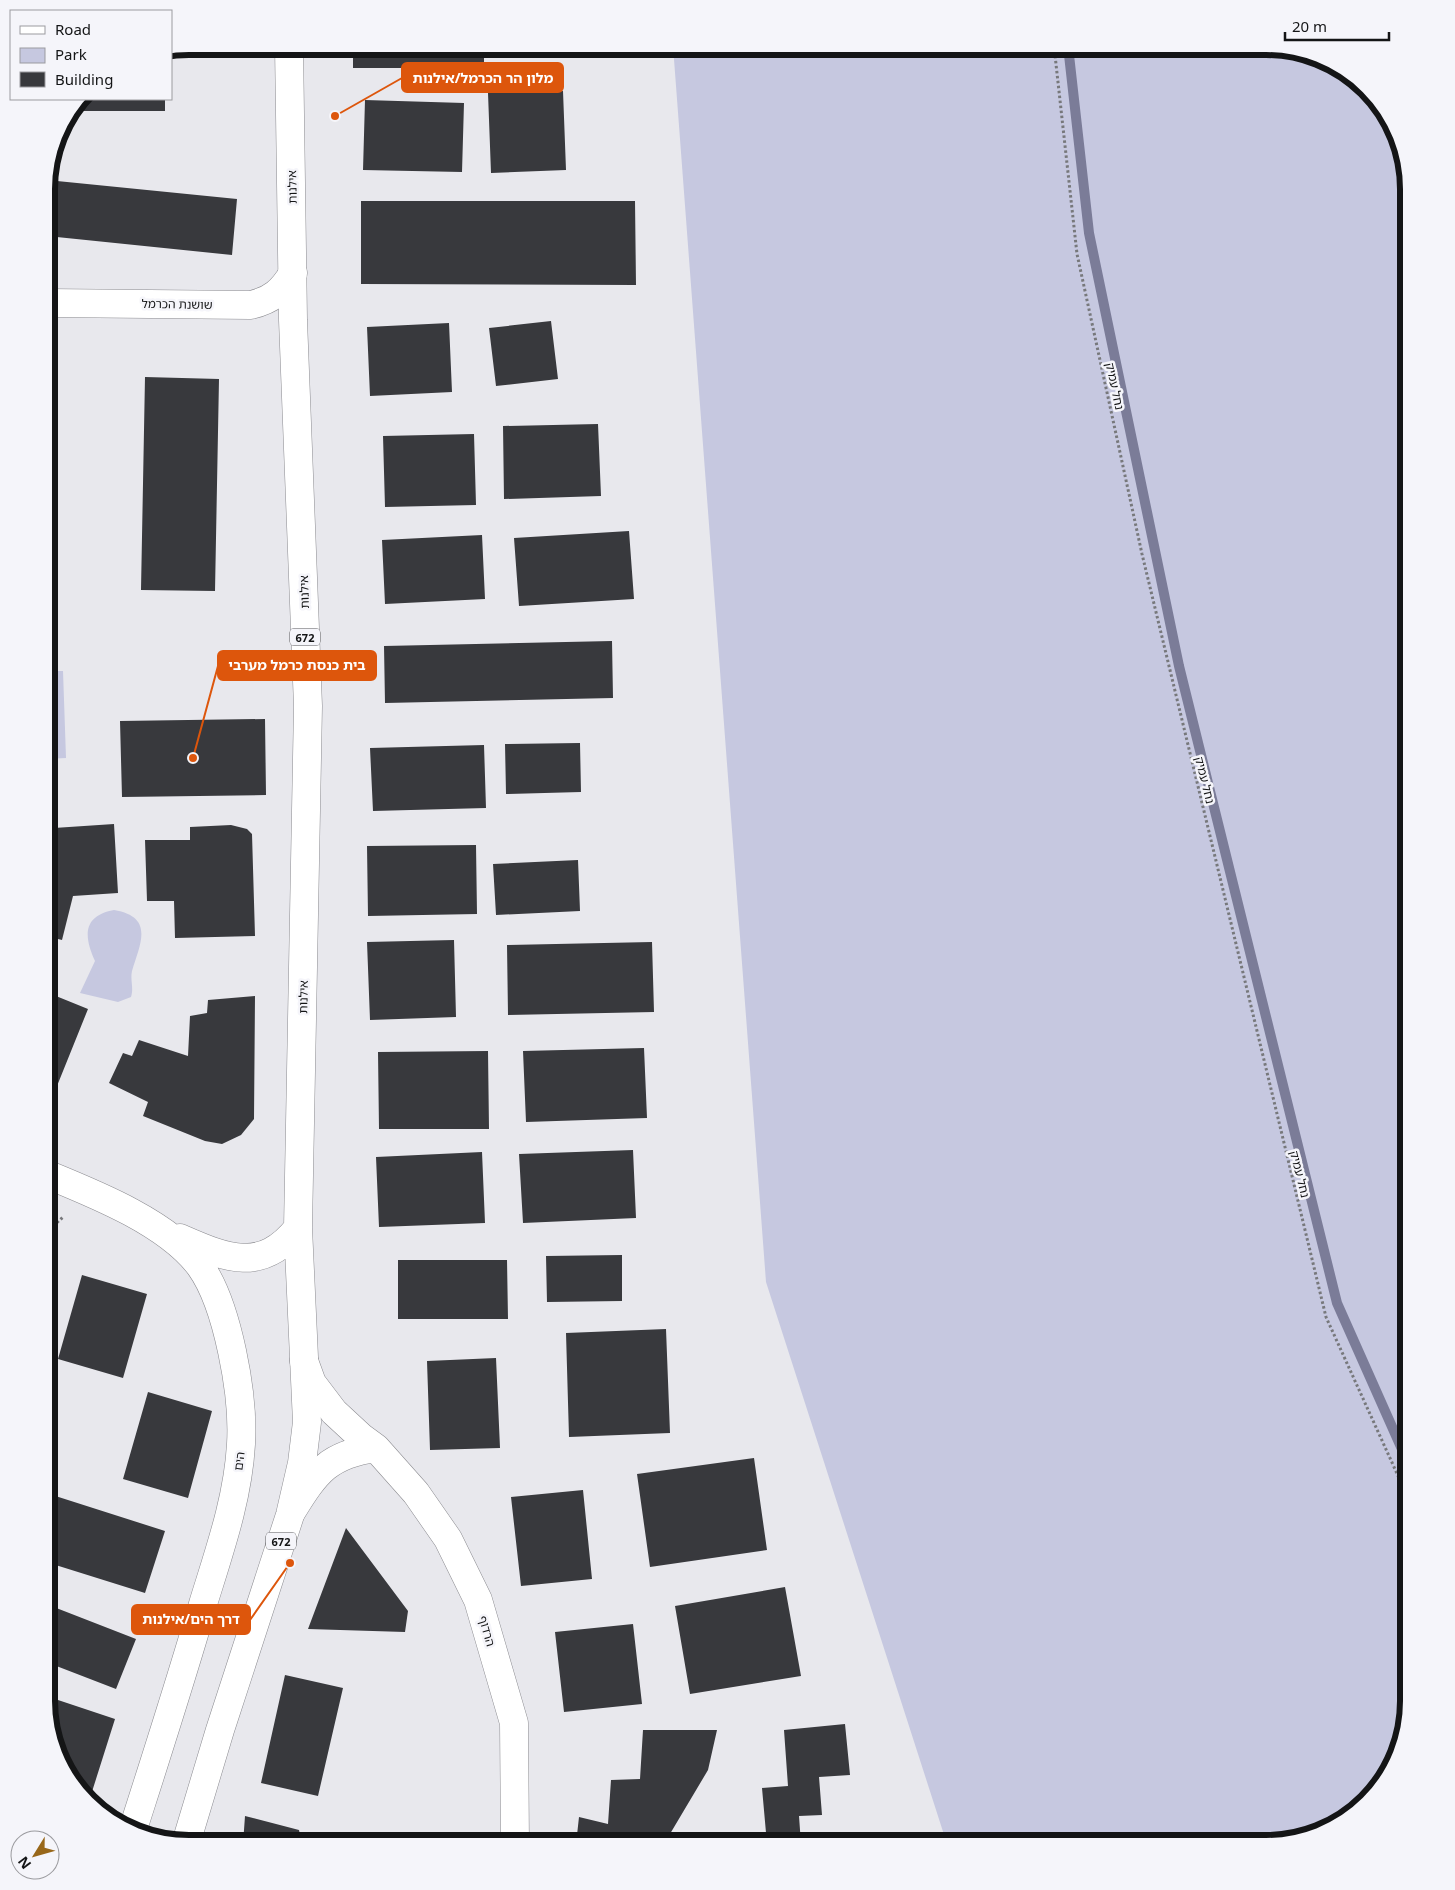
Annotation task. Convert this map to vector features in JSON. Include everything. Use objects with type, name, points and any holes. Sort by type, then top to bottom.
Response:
[{"type":"main road","name":"אילנות","points":[[290,55],[293,273],[308,706],[298,1228]]},
{"type":"main road","name":"שושנת הכרמל","points":[[55,303],[251,305],[276,296],[293,273]]},
{"type":"main road","name":"הים","points":[[55,1178],[88,1191],[167,1233],[200,1266],[210,1284],[228,1328],[237,1382],[241,1443],[234,1504],[165,1732],[135,1823]]},
{"type":"main road","points":[[167,1233],[217,1254],[244,1259],[262,1256],[275,1250],[288,1240],[298,1228]]},
{"type":"main road","name":"672","points":[[188,1835],[220,1730],[290,1515],[302,1463],[306,1422],[298,1228]]},
{"type":"main road","name":"הרדוף","points":[[303,1358],[312,1383],[321,1397],[345,1423],[376,1448],[416,1493],[448,1538],[478,1600],[514,1723],[515,1835]]},
{"type":"main road","points":[[290,1515],[319,1472],[332,1462],[354,1451],[376,1448]]},
{"type":"path","name":"נחל עמיק","points":[[1055,55],[1077,254],[1142,554],[1326,1317],[1400,1480]]},
{"type":"green space","points":[[674,55],[1274,55],[1317,65],[1333,73],[1361,94],[1377,115],[1393,146],[1399,172],[1400,190],[1400,1700],[1399,1718],[1393,1744],[1386,1760],[1367,1789],[1354,1802],[1333,1817],[1317,1825],[1283,1834],[944,1835],[766,1282]]},
{"type":"green space","points":[[55,671],[63,671],[66,758],[55,759]]},
{"type":"green space","points":[[114,910],[135,919],[140,925],[141,933],[141,942],[132,971],[131,997],[118,1002],[80,993],[95,961],[89,944],[88,929],[96,917]]},
{"type":"building","points":[[353,55],[484,55],[484,68],[353,68]]},
{"type":"building","points":[[563,91],[566,170],[491,173],[488,93]]},
{"type":"building","points":[[89,100],[165,100],[165,111],[81,111]]},
{"type":"building","points":[[365,100],[464,103],[462,172],[363,170]]},
{"type":"building","points":[[55,181],[237,199],[232,255],[55,237]]},
{"type":"building","points":[[361,201],[635,201],[636,285],[361,284]]},
{"type":"building","points":[[551,321],[558,379],[496,386],[489,328]]},
{"type":"building","points":[[449,323],[452,392],[370,396],[367,327]]},
{"type":"building","points":[[145,377],[219,379],[215,591],[141,590]]},
{"type":"building","points":[[598,424],[601,496],[504,499],[503,426]]},
{"type":"building","points":[[474,434],[476,505],[385,507],[383,436]]},
{"type":"building","points":[[629,531],[634,599],[519,606],[514,538]]},
{"type":"building","points":[[482,535],[485,599],[385,604],[382,540]]},
{"type":"building","points":[[612,641],[613,698],[385,703],[384,646]]},
{"type":"building","points":[[265,719],[266,795],[122,797],[120,721]]},
{"type":"building","points":[[580,743],[581,792],[506,794],[505,744]]},
{"type":"building","points":[[484,745],[486,808],[373,811],[370,748]]},
{"type":"building","points":[[114,824],[118,893],[73,896],[62,940],[55,938],[55,828]]},
{"type":"building","points":[[231,825],[247,829],[252,834],[255,936],[175,938],[174,901],[147,901],[145,840],[190,840],[190,827]]},
{"type":"building","points":[[476,845],[477,914],[368,916],[367,846]]},
{"type":"building","points":[[578,860],[580,911],[496,915],[493,864]]},
{"type":"building","points":[[454,940],[456,1017],[370,1020],[367,942]]},
{"type":"building","points":[[652,942],[654,1012],[508,1015],[507,945]]},
{"type":"building","points":[[55,996],[88,1009],[57,1086],[55,1085]]},
{"type":"building","points":[[255,996],[254,1119],[241,1135],[222,1144],[205,1141],[143,1116],[148,1102],[109,1083],[123,1053],[132,1056],[139,1040],[188,1056],[190,1016],[207,1013],[208,1000]]},
{"type":"building","points":[[644,1048],[647,1118],[526,1122],[523,1051]]},
{"type":"building","points":[[488,1051],[489,1129],[379,1129],[378,1052]]},
{"type":"building","points":[[633,1150],[636,1218],[523,1223],[519,1154]]},
{"type":"building","points":[[482,1152],[485,1223],[379,1227],[376,1157]]},
{"type":"building","points":[[622,1255],[622,1301],[547,1302],[546,1256]]},
{"type":"building","points":[[398,1260],[507,1260],[508,1319],[398,1319]]},
{"type":"building","points":[[82,1275],[147,1294],[123,1378],[58,1359]]},
{"type":"building","points":[[666,1329],[670,1433],[569,1437],[566,1333]]},
{"type":"building","points":[[496,1358],[500,1448],[430,1450],[427,1361]]},
{"type":"building","points":[[148,1392],[212,1411],[188,1498],[123,1479]]},
{"type":"building","points":[[754,1458],[767,1550],[650,1567],[637,1474]]},
{"type":"building","points":[[583,1490],[592,1579],[521,1586],[511,1497]]},
{"type":"building","points":[[55,1496],[165,1531],[145,1593],[55,1565]]},
{"type":"building","points":[[346,1528],[408,1611],[405,1632],[308,1629]]},
{"type":"building","points":[[785,1587],[801,1676],[690,1694],[675,1606]]},
{"type":"building","points":[[55,1608],[136,1639],[116,1689],[55,1665]]},
{"type":"building","points":[[633,1624],[642,1704],[564,1712],[555,1632]]},
{"type":"building","points":[[285,1675],[343,1688],[318,1796],[261,1783]]},
{"type":"building","points":[[55,1699],[115,1719],[92,1793],[78,1775],[62,1744],[56,1718]]},
{"type":"building","points":[[845,1724],[850,1775],[819,1777],[822,1815],[799,1816],[800,1835],[766,1835],[762,1788],[788,1786],[784,1730]]},
{"type":"building","points":[[643,1730],[717,1730],[708,1770],[669,1835],[577,1835],[579,1817],[608,1824],[611,1780],[640,1779]]},
{"type":"building","points":[[245,1816],[299,1830],[300,1835],[244,1835]]},
{"type":"waterway","points":[[1069,55],[1089,233],[1179,666],[1337,1303],[1400,1445]]},
{"type":"place","name":"מלון הר הכרמל/אילנות","points":[[335,116]]},
{"type":"place","name":"בית כנסת כרמל מערבי","points":[[193,758]]},
{"type":"place","name":"דרך הים/אילנות","points":[[290,1563]]}]
